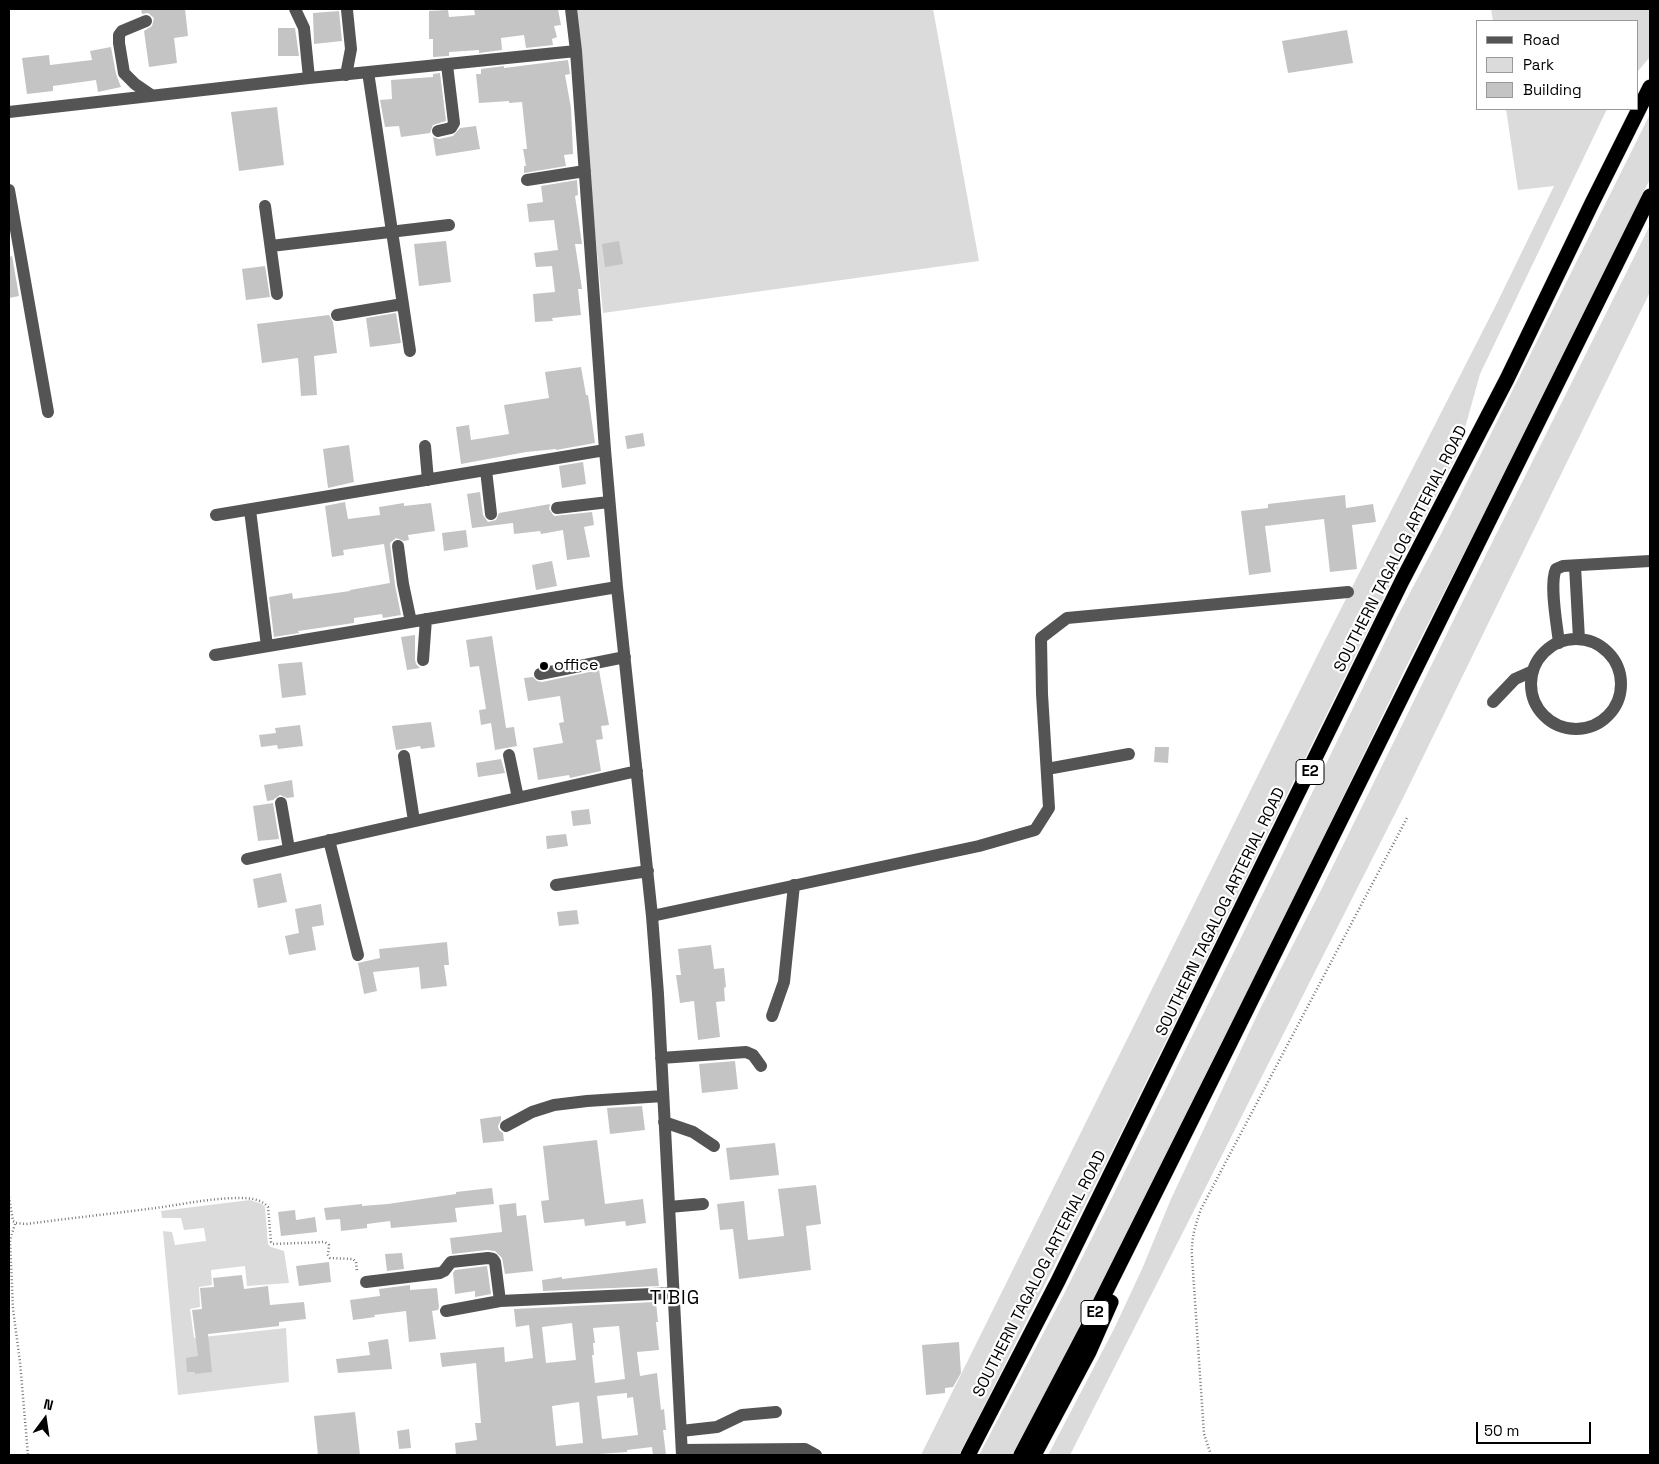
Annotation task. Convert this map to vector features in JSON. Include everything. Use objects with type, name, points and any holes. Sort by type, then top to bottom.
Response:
[{"type":"highway","name":"SOUTHERN TAGALOG ARTERIAL ROAD","points":[[1639,109],[1650,87]]},
{"type":"highway","name":"SOUTHERN TAGALOG ARTERIAL ROAD","points":[[968,1455],[1058,1281],[1402,581],[1507,379],[1638,110]]},
{"type":"highway","name":"E2","points":[[1021,1455],[1088,1329],[1650,196]]},
{"type":"highway","points":[[1034,1455],[1095,1340],[1167,1169]]},
{"type":"street","points":[[295,9],[304,28],[309,78]]},
{"type":"street","points":[[571,9],[576,52],[617,587],[652,916],[682,1452],[805,1449],[816,1455]]},
{"type":"street","points":[[346,75],[351,49],[347,10]]},
{"type":"street","points":[[146,21],[122,31],[119,35],[119,43],[124,73],[135,84],[151,95]]},
{"type":"street","points":[[9,112],[309,78],[576,52]]},
{"type":"street","points":[[438,131],[451,128],[454,123],[447,65]]},
{"type":"street","points":[[368,72],[410,351]]},
{"type":"street","points":[[527,180],[584,171]]},
{"type":"street","points":[[9,190],[48,412]]},
{"type":"street","points":[[264,206],[271,246],[276,294]]},
{"type":"street","points":[[271,246],[449,225]]},
{"type":"street","points":[[337,316],[403,304]]},
{"type":"street","points":[[424,446],[428,480]]},
{"type":"street","points":[[216,515],[605,450]]},
{"type":"street","points":[[486,470],[491,514]]},
{"type":"street","points":[[557,508],[610,502]]},
{"type":"street","points":[[250,510],[267,646]]},
{"type":"street","points":[[398,546],[411,622]]},
{"type":"street","points":[[1559,643],[1553,588],[1554,572],[1558,567],[1650,561]]},
{"type":"street","points":[[1575,566],[1579,639]]},
{"type":"street","points":[[215,655],[617,587]]},
{"type":"street","points":[[652,916],[979,846],[1035,830],[1049,808],[1042,694],[1041,638],[1067,618],[1348,592]]},
{"type":"street","points":[[423,660],[426,619]]},
{"type":"street","points":[[1579,639],[1589,641],[1606,651],[1616,663],[1621,677],[1620,697],[1610,714],[1602,721],[1593,726],[1574,729],[1554,724],[1539,710],[1532,692],[1533,672],[1542,654],[1559,643],[1579,639]]},
{"type":"street","points":[[540,674],[625,657]]},
{"type":"street","points":[[1493,702],[1515,680],[1533,672]]},
{"type":"street","points":[[1047,769],[1128,754]]},
{"type":"street","points":[[509,755],[518,798]]},
{"type":"street","points":[[404,756],[414,821]]},
{"type":"street","points":[[248,859],[637,771]]},
{"type":"street","points":[[281,803],[289,849]]},
{"type":"street","points":[[329,840],[358,955]]},
{"type":"street","points":[[556,885],[648,871]]},
{"type":"street","points":[[772,1016],[784,982],[794,885]]},
{"type":"street","points":[[661,1058],[746,1052],[753,1055],[761,1066]]},
{"type":"street","points":[[506,1126],[532,1112],[554,1105],[663,1096]]},
{"type":"street","points":[[664,1122],[693,1132],[714,1146]]},
{"type":"street","points":[[669,1207],[703,1204]]},
{"type":"street","points":[[366,1282],[440,1272],[444,1271],[451,1262],[490,1258],[495,1262],[500,1301]]},
{"type":"street","points":[[446,1311],[500,1301],[673,1293]]},
{"type":"street","points":[[681,1431],[717,1427],[742,1415],[776,1412]]},
{"type":"path","points":[[1211,1455],[1204,1434],[1192,1267],[1192,1240],[1196,1224],[1201,1209],[1408,816]]},
{"type":"path","points":[[9,1197],[11,1217],[16,1223],[26,1224],[200,1200],[240,1198],[261,1201],[268,1207],[270,1242],[272,1244],[325,1242],[329,1245],[328,1255],[330,1258],[349,1258],[354,1260],[358,1281],[366,1282]]},
{"type":"path","points":[[16,1223],[10,1240],[14,1309],[28,1455]]},
{"type":"path","points":[[9,1309],[14,1309]]},
{"type":"green space","points":[[573,9],[933,9],[979,261],[603,313]]},
{"type":"green space","points":[[1491,9],[1650,9],[1650,57],[1639,70],[1639,20],[1493,20]]},
{"type":"green space","points":[[1506,110],[1607,110],[1480,374],[1458,453],[1394,577],[1117,1141],[972,1430],[959,1455],[921,1455],[1322,646],[1496,305],[1554,186],[1518,190]]},
{"type":"green space","points":[[1650,114],[1650,179],[1406,667],[1179,1130],[1014,1455],[979,1455],[1063,1296],[1284,851],[1396,619],[1441,534]]},
{"type":"green space","points":[[1650,225],[1650,292],[1403,798],[1070,1455],[1048,1455],[1114,1329],[1142,1269],[1171,1199],[1259,1011],[1321,890]]},
{"type":"green space","points":[[250,1200],[265,1207],[268,1244],[271,1247],[284,1251],[289,1283],[247,1286],[245,1266],[211,1270],[212,1285],[199,1287],[200,1307],[190,1309],[194,1338],[286,1328],[289,1382],[178,1395],[163,1231],[172,1232],[175,1245],[206,1241],[204,1228],[184,1230],[181,1218],[162,1218],[161,1211]]},
{"type":"building","points":[[141,9],[185,9],[188,36],[174,38],[177,63],[149,67],[144,31],[152,26],[154,18],[148,13],[142,14]]},
{"type":"building","points":[[474,9],[558,9],[561,25],[554,26],[557,37],[552,39],[553,45],[526,48],[524,35],[501,38],[502,50],[479,53],[479,50],[449,52],[449,56],[433,57],[433,39],[429,39],[429,11],[448,10],[449,17],[475,15]]},
{"type":"building","points":[[339,11],[342,41],[314,44],[313,13]]},
{"type":"building","points":[[278,28],[295,28],[299,56],[278,56]]},
{"type":"building","points":[[1347,30],[1353,63],[1288,73],[1282,41]]},
{"type":"building","points":[[111,47],[116,74],[121,87],[98,92],[96,80],[53,86],[53,91],[27,94],[22,58],[49,55],[50,65],[92,60],[90,51]]},
{"type":"building","points":[[568,60],[570,74],[565,75],[571,108],[573,154],[564,155],[566,166],[524,173],[524,166],[526,166],[523,149],[527,149],[522,102],[479,103],[476,74],[481,74],[481,69]]},
{"type":"building","points":[[440,73],[446,121],[433,125],[430,133],[401,137],[399,126],[385,127],[380,100],[392,99],[391,80],[433,77],[433,74]]},
{"type":"building","points":[[277,107],[284,165],[239,171],[231,112]]},
{"type":"building","points":[[476,126],[480,149],[436,156],[433,137],[439,139],[453,136],[460,128]]},
{"type":"building","points":[[577,180],[578,195],[575,196],[582,244],[575,244],[582,289],[578,289],[581,315],[552,318],[553,321],[535,322],[533,294],[555,292],[552,266],[536,267],[534,253],[558,250],[554,220],[529,222],[527,204],[543,202],[541,186]]},
{"type":"building","points":[[446,241],[451,282],[419,286],[414,244]]},
{"type":"building","points":[[619,241],[623,264],[605,267],[602,244]]},
{"type":"building","points":[[12,256],[19,296],[9,298],[9,257]]},
{"type":"building","points":[[265,266],[270,297],[246,300],[242,269]]},
{"type":"building","points":[[396,313],[401,343],[370,347],[366,318]]},
{"type":"building","points":[[329,315],[333,322],[337,353],[314,356],[317,395],[301,396],[298,358],[262,363],[257,324]]},
{"type":"building","points":[[581,367],[586,395],[588,395],[595,443],[556,450],[526,452],[461,464],[456,427],[469,425],[471,440],[509,434],[504,405],[549,398],[545,372]]},
{"type":"building","points":[[643,433],[645,446],[627,449],[625,436]]},
{"type":"building","points":[[349,445],[354,482],[328,488],[323,449]]},
{"type":"building","points":[[583,462],[586,484],[562,488],[559,466]]},
{"type":"building","points":[[480,492],[483,515],[488,522],[496,520],[499,513],[550,504],[549,509],[554,516],[592,512],[594,525],[584,527],[590,557],[567,560],[563,530],[541,534],[540,531],[514,534],[513,523],[472,528],[467,494]]},
{"type":"building","points":[[1345,495],[1346,508],[1373,504],[1376,522],[1352,525],[1357,569],[1330,572],[1324,519],[1265,526],[1271,572],[1249,575],[1241,511],[1268,508],[1268,504]]},
{"type":"building","points":[[345,502],[348,519],[380,515],[379,507],[404,503],[404,506],[431,503],[435,531],[408,535],[409,540],[404,541],[396,538],[390,543],[401,615],[383,618],[382,614],[354,618],[354,623],[298,631],[299,633],[274,637],[269,597],[292,593],[293,599],[390,583],[384,544],[343,550],[344,555],[332,557],[325,506]]},
{"type":"building","points":[[466,530],[468,547],[444,551],[442,533]]},
{"type":"building","points":[[552,561],[557,586],[536,590],[532,565]]},
{"type":"building","points":[[415,635],[415,660],[420,668],[407,670],[401,637]]},
{"type":"building","points":[[492,636],[506,728],[514,727],[517,746],[495,750],[491,723],[481,725],[479,710],[486,709],[479,666],[470,667],[466,640]]},
{"type":"building","points":[[302,662],[306,695],[282,698],[278,664]]},
{"type":"building","points":[[599,670],[609,725],[601,726],[603,739],[596,740],[601,771],[570,778],[569,775],[538,780],[533,748],[563,743],[559,723],[564,722],[560,696],[528,701],[524,678],[533,677],[537,681],[542,682]]},
{"type":"building","points":[[431,722],[435,747],[421,749],[420,746],[396,750],[392,726]]},
{"type":"building","points":[[300,725],[303,746],[278,749],[277,745],[261,747],[259,735],[276,733],[275,728]]},
{"type":"building","points":[[1155,747],[1169,747],[1168,763],[1154,762]]},
{"type":"building","points":[[501,759],[505,773],[478,777],[476,763]]},
{"type":"building","points":[[292,780],[294,797],[287,798],[280,795],[273,800],[267,801],[264,785]]},
{"type":"building","points":[[273,803],[279,839],[258,841],[253,806]]},
{"type":"building","points":[[589,809],[591,824],[573,826],[571,811]]},
{"type":"building","points":[[566,834],[568,846],[547,849],[546,836]]},
{"type":"building","points":[[281,873],[287,902],[258,908],[253,879]]},
{"type":"building","points":[[321,904],[324,925],[312,927],[316,950],[289,955],[285,936],[299,933],[295,909]]},
{"type":"building","points":[[577,910],[579,924],[559,926],[557,912]]},
{"type":"building","points":[[447,942],[449,965],[444,965],[447,986],[421,989],[419,967],[373,972],[377,991],[364,994],[358,963],[380,958],[379,949]]},
{"type":"building","points":[[711,945],[714,969],[724,968],[725,1001],[716,1002],[720,1037],[698,1040],[694,1001],[680,1003],[676,975],[681,975],[678,949]]},
{"type":"building","points":[[735,1061],[738,1089],[702,1093],[699,1064]]},
{"type":"building","points":[[642,1106],[645,1130],[610,1134],[607,1108]]},
{"type":"building","points":[[501,1116],[498,1126],[499,1130],[503,1133],[504,1141],[483,1143],[480,1119]]},
{"type":"building","points":[[597,1140],[605,1204],[643,1199],[646,1223],[626,1226],[625,1221],[585,1226],[584,1219],[544,1223],[541,1201],[549,1200],[543,1146]]},
{"type":"building","points":[[775,1143],[779,1175],[730,1180],[726,1148]]},
{"type":"building","points":[[816,1185],[821,1224],[806,1226],[811,1270],[739,1279],[733,1229],[720,1230],[717,1204],[744,1201],[748,1240],[784,1236],[778,1189]]},
{"type":"building","points":[[492,1188],[494,1204],[455,1208],[457,1222],[391,1228],[390,1221],[367,1224],[367,1228],[341,1231],[340,1219],[326,1220],[324,1208],[362,1204],[362,1206],[388,1204],[456,1194],[456,1192]]},
{"type":"building","points":[[516,1203],[517,1216],[526,1215],[533,1271],[505,1274],[502,1258],[495,1251],[487,1250],[452,1254],[450,1238],[502,1232],[499,1205]]},
{"type":"building","points":[[295,1210],[296,1220],[315,1217],[317,1232],[281,1236],[278,1212]]},
{"type":"building","points":[[402,1253],[404,1269],[387,1271],[385,1254]]},
{"type":"building","points":[[329,1262],[331,1282],[299,1286],[296,1266]]},
{"type":"building","points":[[487,1266],[491,1294],[475,1297],[475,1291],[455,1294],[453,1273],[455,1270]]},
{"type":"building","points":[[657,1268],[659,1286],[543,1291],[542,1280]]},
{"type":"building","points":[[242,1275],[244,1289],[268,1286],[270,1305],[304,1302],[306,1319],[279,1322],[279,1326],[208,1334],[212,1372],[195,1374],[195,1372],[187,1372],[186,1358],[198,1356],[192,1310],[202,1309],[200,1288],[214,1287],[213,1278]]},
{"type":"building","points":[[410,1285],[410,1290],[437,1288],[439,1307],[438,1310],[432,1311],[436,1339],[409,1342],[406,1311],[353,1320],[350,1300],[380,1296],[379,1289]]},
{"type":"building","points":[[656,1302],[659,1350],[637,1352],[640,1376],[657,1373],[661,1410],[664,1409],[666,1430],[663,1430],[666,1455],[653,1455],[652,1447],[627,1450],[627,1452],[584,1455],[456,1455],[455,1443],[477,1440],[475,1423],[481,1423],[476,1363],[442,1367],[440,1353],[504,1347],[505,1362],[533,1358],[529,1325],[516,1327],[514,1309]],"holes":[[[572,1323],[576,1360],[546,1363],[542,1327]],[[619,1326],[625,1379],[595,1383],[592,1355],[594,1355],[593,1343],[595,1343],[593,1328]],[[627,1393],[627,1398],[633,1397],[638,1435],[602,1439],[597,1396]],[[579,1402],[583,1443],[556,1446],[552,1406]]]},
{"type":"building","points":[[388,1339],[392,1369],[338,1373],[336,1359],[370,1355],[368,1342]]},
{"type":"building","points":[[959,1342],[961,1373],[953,1387],[945,1388],[945,1393],[926,1395],[922,1345]]},
{"type":"building","points":[[355,1412],[360,1455],[318,1455],[314,1416]]},
{"type":"building","points":[[409,1429],[411,1448],[399,1449],[397,1431]]},
{"type":"place","name":"office","points":[[544,666]]},
{"type":"district","name":"TIBIG","points":[[675,1299]]}]
